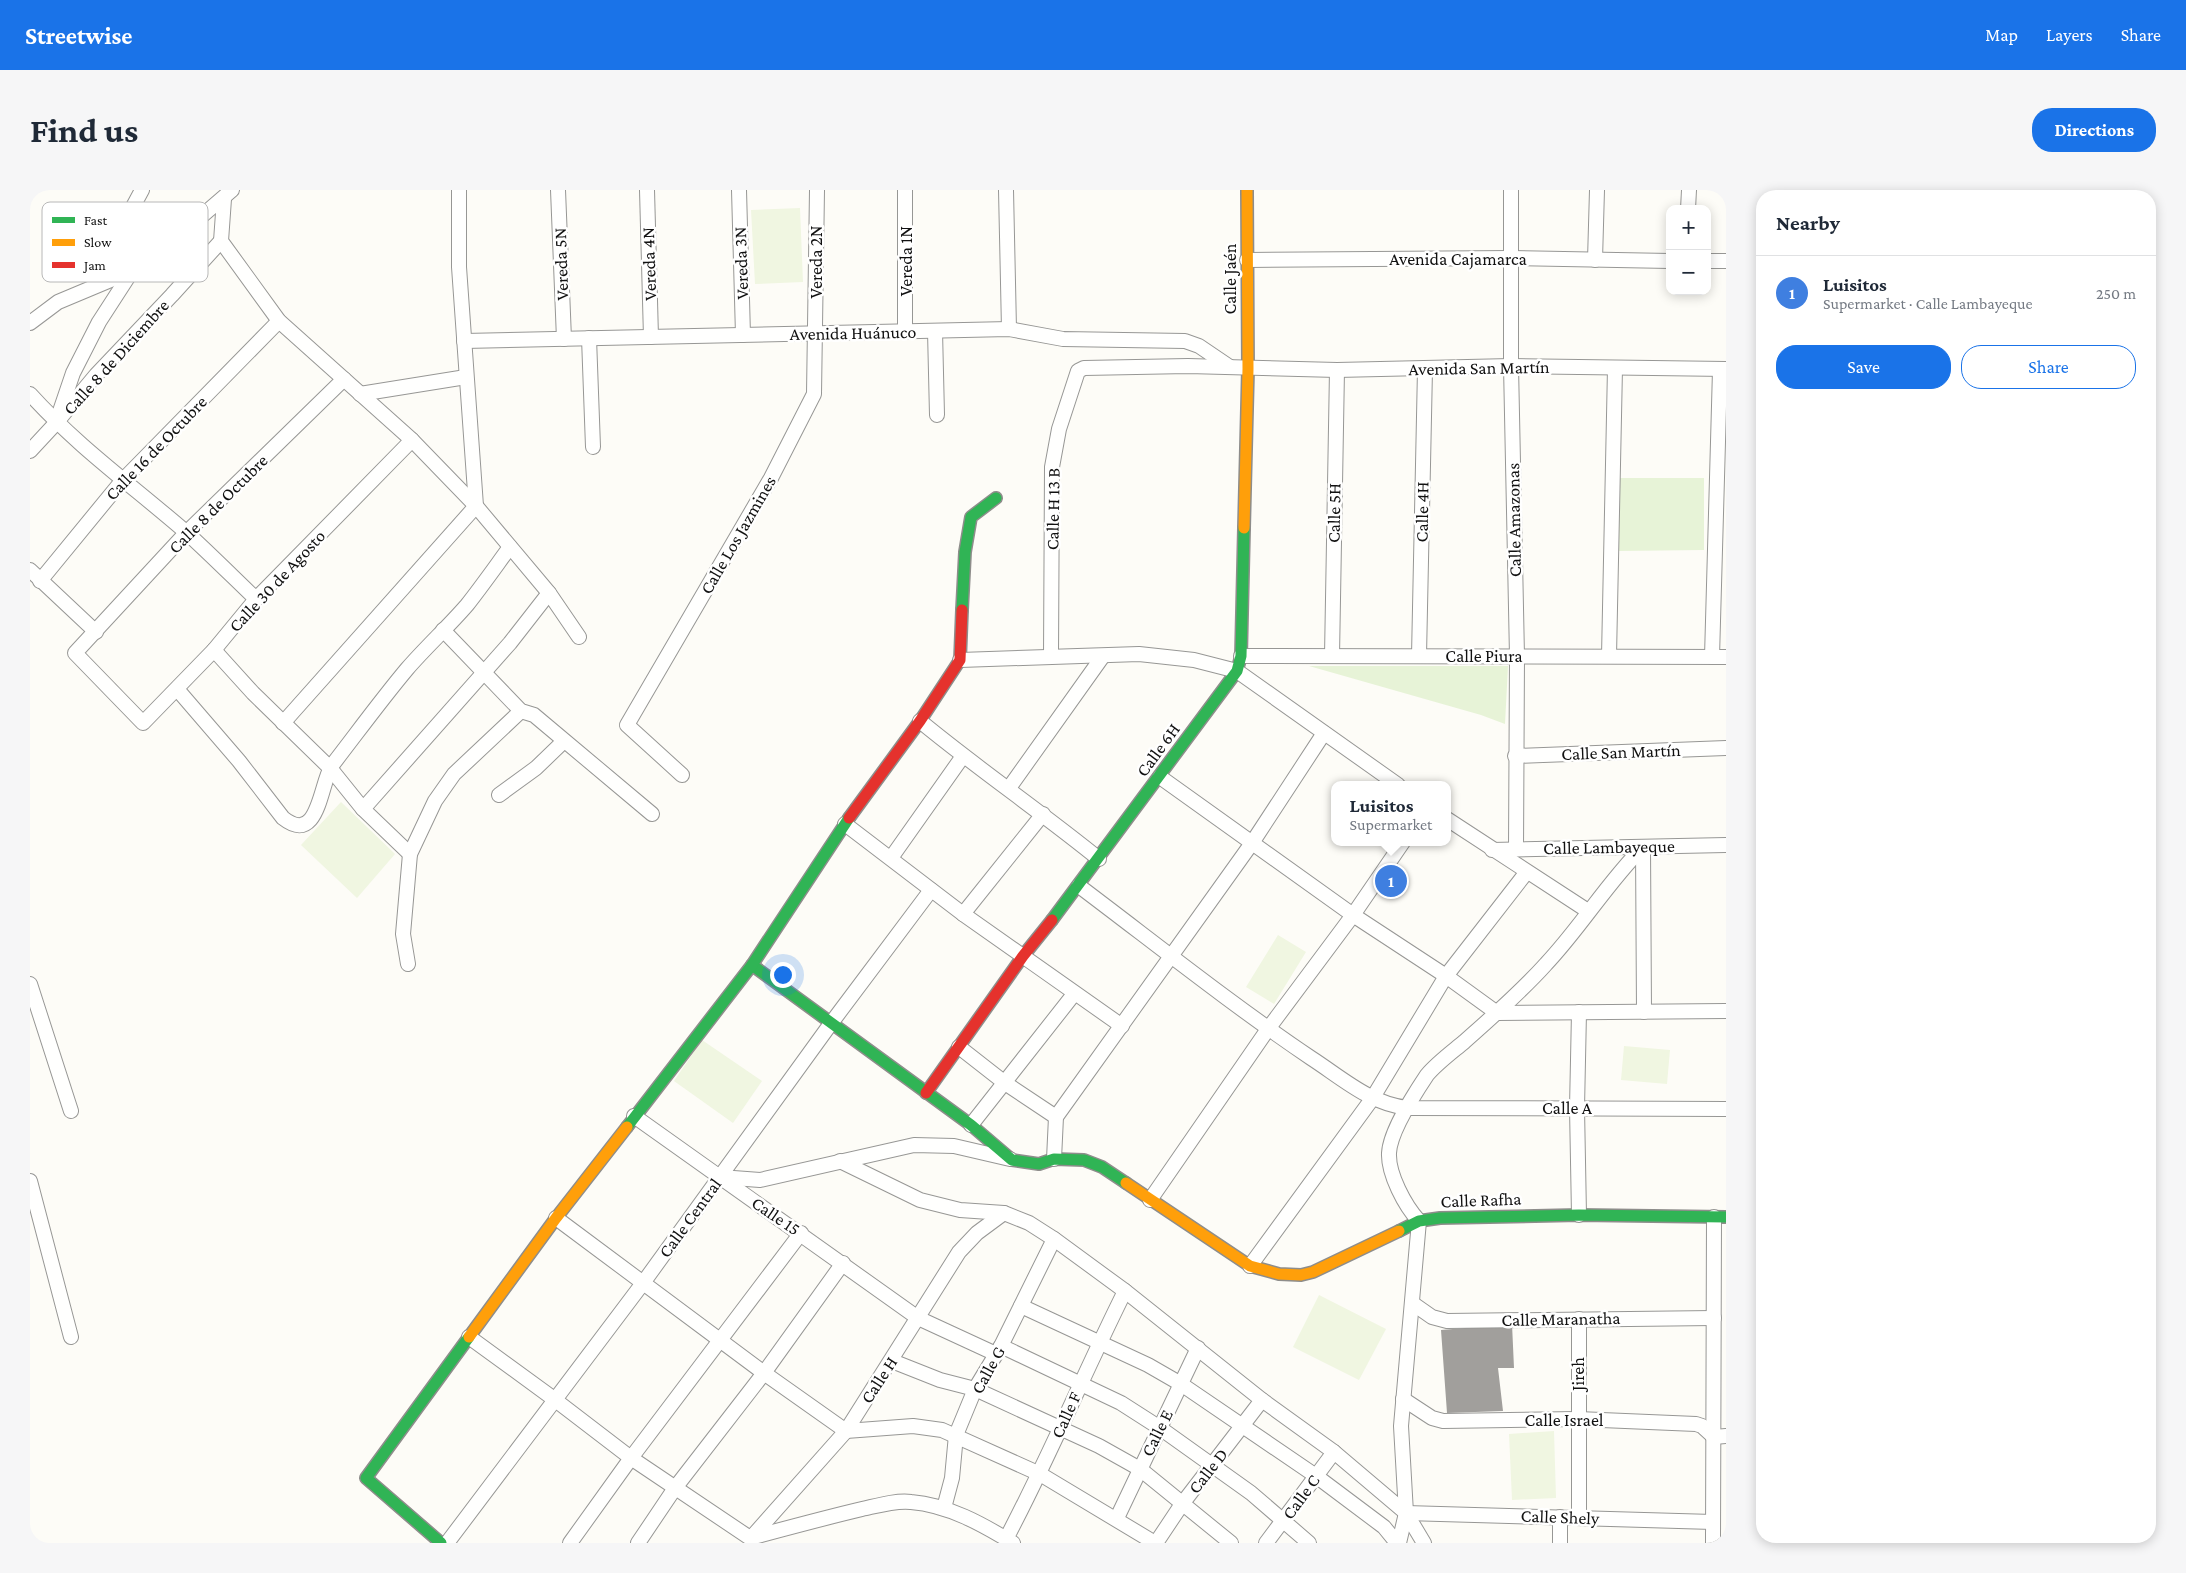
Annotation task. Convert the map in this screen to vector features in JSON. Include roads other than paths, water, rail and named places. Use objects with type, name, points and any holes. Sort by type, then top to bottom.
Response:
[{"type":"street","points":[[136,202],[142,190]]},
{"type":"street","points":[[283,723],[476,506],[459,267],[459,190]]},
{"type":"street","name":"Vereda 5N","points":[[558,190],[564,339]]},
{"type":"street","name":"Vereda 4N","points":[[647,190],[651,337]]},
{"type":"street","name":"Vereda 3N","points":[[738,190],[743,335]]},
{"type":"street","name":"Vereda 2N","points":[[816,334],[817,190]]},
{"type":"street","name":"Vereda 1N","points":[[905,190],[906,332]]},
{"type":"street","points":[[1006,190],[1010,329]]},
{"type":"street","name":"Calle Jaén","points":[[1247,190],[1248,369]]},
{"type":"street","name":"Calle Amazonas","points":[[1511,190],[1511,366],[1517,656],[1516,849]]},
{"type":"street","points":[[1596,260],[1597,190]]},
{"type":"street","points":[[1688,205],[1689,190]]},
{"type":"street","points":[[208,210],[228,194]]},
{"type":"street","points":[[228,194],[220,241],[279,321],[412,440],[476,506],[549,593],[579,638]]},
{"type":"street","name":"Calle 8 de Diciembre","points":[[208,255],[220,241]]},
{"type":"street","name":"Avenida Cajamarca","points":[[1247,260],[1511,258],[1666,261]]},
{"type":"street","points":[[1711,261],[1726,261]]},
{"type":"street","points":[[30,322],[58,302],[106,282]]},
{"type":"street","points":[[56,423],[73,373],[99,322],[125,282]]},
{"type":"street","name":"Calle 8 de Diciembre","points":[[30,450],[56,423],[96,375],[184,282]]},
{"type":"street","name":"Calle 16 de Octubre","points":[[40,581],[122,481],[279,321]]},
{"type":"street","name":"Avenida Huánuco","points":[[464,341],[1010,329],[1063,339],[1169,339],[1185,341],[1199,346],[1233,369]]},
{"type":"street","points":[[935,331],[937,415]]},
{"type":"street","name":"Calle Los Jazmines","points":[[682,775],[626,725],[766,486],[814,394],[816,334]]},
{"type":"street","points":[[589,338],[593,447]]},
{"type":"street","name":"Avenida San Martín","points":[[1084,368],[1188,366],[1233,369],[1337,370],[1511,366],[1723,370]]},
{"type":"street","name":"Calle H 13 B","points":[[1051,656],[1052,467],[1059,429],[1078,371],[1084,368]]},
{"type":"street","name":"Calle 4H","points":[[1419,656],[1425,368]]},
{"type":"street","points":[[1610,656],[1615,368]]},
{"type":"street","name":"Calle 6H","points":[[926,1093],[1023,956],[1079,886],[1237,671],[1241,656],[1248,369]]},
{"type":"street","name":"Calle 5H","points":[[1332,656],[1337,370]]},
{"type":"street","points":[[1719,657],[1723,370]]},
{"type":"street","points":[[360,394],[466,377]]},
{"type":"street","name":"Calle 8 de Octubre","points":[[143,723],[75,652],[96,632],[186,533],[344,379]]},
{"type":"street","points":[[30,394],[56,423],[122,481],[186,533],[256,599]]},
{"type":"street","name":"Calle 30 de Agosto","points":[[143,723],[214,650],[256,599],[412,440]]},
{"type":"street","points":[[441,1543],[366,1478],[556,1218],[752,965],[845,824],[920,721],[960,660],[968,527],[971,517],[996,498]]},
{"type":"street","points":[[177,689],[240,761],[283,818],[291,825],[301,825],[311,819],[321,801],[330,768],[408,668],[467,604],[510,547]]},
{"type":"street","points":[[30,570],[96,632]]},
{"type":"street","points":[[363,809],[484,673],[549,593]]},
{"type":"street","points":[[443,630],[521,712],[534,715],[652,814]]},
{"type":"street","points":[[214,650],[283,723],[330,768],[363,809],[410,854]]},
{"type":"street","points":[[960,660],[1139,654],[1194,660],[1237,671],[1392,781]]},
{"type":"street","points":[[1009,788],[1103,656]]},
{"type":"street","name":"Calle Piura","points":[[1241,656],[1719,657]]},
{"type":"street","points":[[408,964],[403,934],[410,854],[435,801],[454,774],[521,712]]},
{"type":"street","points":[[920,721],[1099,859]]},
{"type":"street","points":[[1054,1158],[1056,1117],[1252,843],[1324,733]]},
{"type":"street","points":[[499,795],[536,768],[564,741]]},
{"type":"street","name":"Calle San Martín","points":[[1515,756],[1726,748]]},
{"type":"street","points":[[891,858],[963,756]]},
{"type":"street","points":[[1160,777],[1353,916],[1446,976],[1496,1013],[1726,1011]]},
{"type":"street","points":[[963,914],[1043,814]]},
{"type":"street","points":[[1451,822],[1526,873],[1588,911]]},
{"type":"street","points":[[845,824],[963,914],[1122,1026]]},
{"type":"street","name":"Calle Lambayeque","points":[[1492,850],[1726,845]]},
{"type":"street","points":[[1150,1200],[1268,1029],[1353,916],[1400,846]]},
{"type":"street","points":[[1398,1543],[1406,1513],[1401,1426],[1420,1221],[1410,1212],[1402,1197],[1392,1168],[1389,1153],[1393,1137],[1428,1074],[1496,1013],[1547,963],[1620,869],[1643,847]]},
{"type":"street","points":[[1643,847],[1644,1012]]},
{"type":"street","points":[[1250,1266],[1372,1099],[1446,976],[1526,873]]},
{"type":"street","name":"Calle A","points":[[1079,886],[1268,1029],[1372,1099],[1408,1108],[1726,1109]]},
{"type":"street","name":"Calle Central","points":[[447,1543],[643,1283],[832,1022],[931,890]]},
{"type":"street","points":[[752,965],[971,1125],[1012,1160]]},
{"type":"street","points":[[30,984],[35,1012],[71,1111]]},
{"type":"street","points":[[971,1125],[1074,994]]},
{"type":"street","points":[[1579,1012],[1577,1108],[1579,1215]]},
{"type":"street","points":[[959,1047],[1005,1083],[1056,1117]]},
{"type":"street","name":"Calle 15","points":[[634,1116],[802,1233],[918,1318],[1080,1384],[1121,1404],[1160,1428],[1251,1493],[1309,1543]]},
{"type":"street","points":[[719,1177],[760,1180],[914,1145],[954,1146],[1012,1160]]},
{"type":"street","name":"Calle Rafha","points":[[1012,1160],[1039,1164],[1054,1158],[1084,1160],[1102,1167],[1250,1266],[1279,1274],[1301,1275],[1313,1272],[1420,1221],[1458,1217],[1579,1215],[1720,1217]]},
{"type":"street","points":[[840,1161],[920,1200],[960,1210],[1004,1213],[1029,1223],[1054,1239],[1126,1291],[1262,1400],[1334,1452],[1406,1513],[1424,1543]]},
{"type":"street","points":[[30,1181],[71,1337]]},
{"type":"street","name":"Calle H","points":[[749,1541],[846,1431],[892,1361],[959,1252],[976,1233],[1004,1213]]},
{"type":"street","points":[[1713,1543],[1720,1437],[1714,1318],[1720,1217]]},
{"type":"street","points":[[556,1218],[764,1373],[846,1431],[913,1426],[942,1430],[956,1435],[1040,1474],[1155,1543]]},
{"type":"street","points":[[570,1543],[631,1458],[802,1233]]},
{"type":"street","name":"Calle G","points":[[944,1508],[952,1478],[956,1435],[975,1389],[999,1350],[1054,1239]]},
{"type":"street","points":[[638,1543],[675,1488],[764,1373],[842,1263]]},
{"type":"street","name":"Calle F","points":[[1009,1541],[1080,1384],[1126,1291]]},
{"type":"street","name":"Calle Maranatha","points":[[1412,1303],[1432,1317],[1447,1320],[1714,1318]]},
{"type":"street","points":[[1022,1306],[1148,1365],[1181,1384],[1316,1476],[1384,1527],[1398,1543]]},
{"type":"street","name":"Jireh","points":[[1578,1319],[1580,1518]]},
{"type":"street","points":[[469,1337],[631,1458],[749,1541],[816,1519],[874,1506],[909,1501],[944,1508],[976,1522],[1009,1541]]},
{"type":"street","name":"Calle E","points":[[1116,1518],[1198,1348]]},
{"type":"street","points":[[892,1361],[940,1380],[975,1389],[1100,1446],[1140,1470],[1231,1543]]},
{"type":"street","name":"Calle Israel","points":[[1403,1399],[1426,1414],[1444,1421],[1578,1419],[1696,1424],[1720,1437]]},
{"type":"street","name":"Calle D","points":[[1155,1543],[1182,1504],[1262,1400]]},
{"type":"street","name":"Calle C","points":[[1266,1543],[1334,1452]]},
{"type":"street","name":"Calle Shely","points":[[1406,1513],[1713,1522]]},
{"type":"street","points":[[1560,1517],[1560,1543]]},
{"type":"place","name":"Luisitos","points":[[1391,881]]}]
